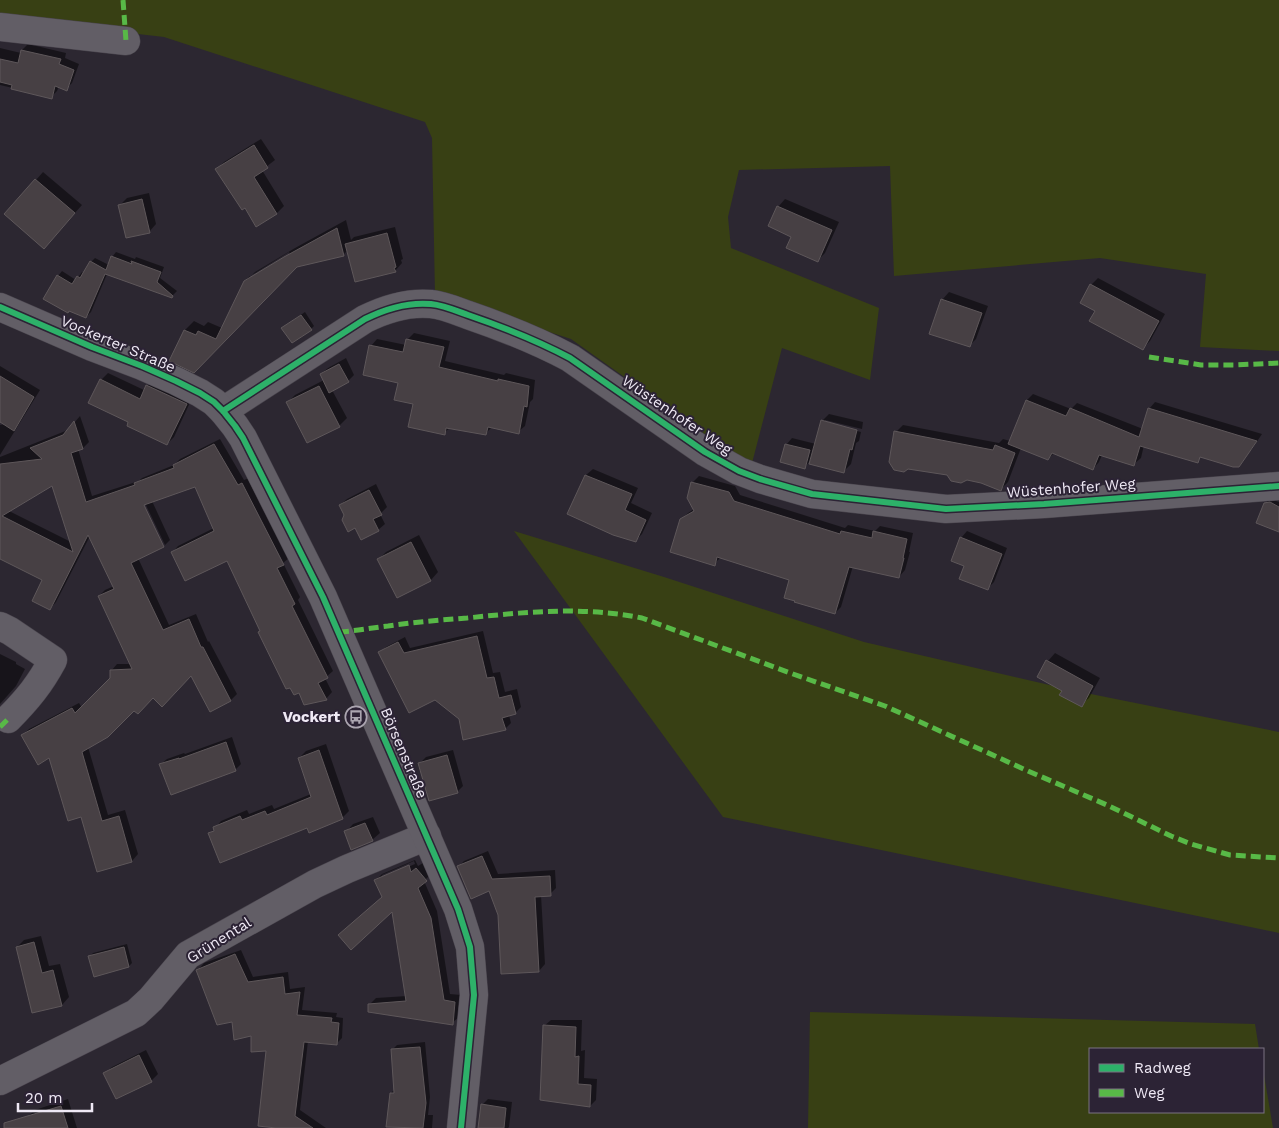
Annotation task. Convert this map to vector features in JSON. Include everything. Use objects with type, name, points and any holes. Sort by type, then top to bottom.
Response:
[{"type":"street","points":[[0,27],[126,41]]},
{"type":"street","name":"Wüstenhofer Weg","points":[[223,411],[365,319],[400,306],[432,304],[492,324],[556,350],[705,452],[760,479],[812,494],[946,509],[1044,504],[1279,486]]},
{"type":"street","name":"Vockerter Straße","points":[[0,307],[176,381],[200,393],[214,402],[223,411]]},
{"type":"street","name":"Börsenstraße","points":[[223,411],[243,438],[323,597],[458,908],[470,947],[474,995],[461,1128]]},
{"type":"street","points":[[0,626],[53,660],[43,679],[27,700],[8,718]]},
{"type":"street","name":"Grünental","points":[[0,1080],[136,1013],[151,999],[188,955],[208,943],[315,884],[346,869],[427,836]]},
{"type":"green space","points":[[0,0],[1279,0],[1279,351],[1200,347],[1206,274],[1100,258],[894,276],[890,166],[739,170],[728,217],[731,248],[879,308],[870,380],[782,348],[751,467],[571,339],[435,295],[432,138],[425,122],[164,37],[0,18]]},
{"type":"green space","points":[[514,531],[864,642],[1071,690],[1279,732],[1279,933],[723,817]]},
{"type":"green space","points":[[810,1012],[1255,1024],[1259,1048],[1089,1048],[1089,1113],[1264,1113],[1264,1075],[1273,1128],[808,1128]]},
{"type":"building","points":[[21,50],[61,59],[59,64],[74,70],[67,91],[55,86],[52,99],[11,89],[12,85],[0,82],[0,59],[18,63]]},
{"type":"building","points":[[254,145],[268,168],[254,177],[277,214],[256,227],[245,208],[242,210],[215,169]]},
{"type":"building","points":[[35,179],[75,213],[44,249],[4,214]]},
{"type":"building","points":[[142,199],[150,233],[126,238],[118,205]]},
{"type":"building","points":[[777,206],[832,230],[818,262],[786,248],[791,237],[768,226]]},
{"type":"building","points":[[337,228],[344,256],[297,267],[194,373],[169,361],[184,330],[196,335],[198,331],[216,339],[244,281]]},
{"type":"building","points":[[387,233],[396,272],[355,282],[345,244]]},
{"type":"building","points":[[111,256],[161,272],[157,282],[173,296],[172,298],[105,274],[86,318],[69,311],[68,313],[43,299],[57,275],[72,284],[77,276],[80,278],[90,261],[106,270]]},
{"type":"building","points":[[1090,284],[1159,321],[1143,350],[1089,321],[1095,311],[1080,303]]},
{"type":"building","points":[[941,299],[982,313],[970,347],[929,334]]},
{"type":"building","points":[[301,315],[312,330],[292,343],[281,328]]},
{"type":"building","points":[[406,339],[444,347],[439,367],[498,381],[498,379],[529,386],[527,407],[524,406],[519,434],[488,427],[486,435],[446,428],[445,435],[408,427],[413,404],[394,400],[398,383],[363,375],[369,345],[403,352]]},
{"type":"building","points":[[339,364],[349,382],[329,393],[320,374]]},
{"type":"building","points":[[0,376],[34,397],[14,431],[0,422]]},
{"type":"building","points":[[100,379],[140,399],[146,385],[187,404],[167,445],[127,426],[128,422],[88,403]]},
{"type":"building","points":[[319,386],[340,427],[307,443],[286,402]]},
{"type":"building","points":[[1026,400],[1066,416],[1070,408],[1139,437],[1148,408],[1257,441],[1239,467],[1200,457],[1198,463],[1140,446],[1134,466],[1099,455],[1093,470],[1052,453],[1048,460],[1008,444]]},
{"type":"building","points":[[821,420],[857,430],[844,473],[809,464]]},
{"type":"building","points":[[74,421],[83,449],[71,453],[86,502],[135,485],[134,483],[174,468],[173,465],[214,444],[238,485],[242,483],[284,565],[277,568],[295,604],[292,606],[328,678],[318,683],[327,700],[304,705],[299,693],[294,695],[290,688],[286,689],[258,632],[260,631],[227,561],[185,581],[171,552],[214,531],[195,487],[144,505],[164,547],[131,563],[163,630],[189,619],[201,647],[203,647],[231,701],[210,712],[191,676],[162,707],[153,698],[138,714],[134,711],[108,737],[82,752],[102,821],[119,816],[132,862],[97,872],[81,817],[68,821],[49,758],[38,765],[21,735],[72,708],[75,713],[110,678],[110,670],[132,669],[98,596],[114,589],[88,535],[50,610],[32,601],[42,580],[0,559],[0,464],[42,459],[30,448],[63,435]],"holes":[[[52,486],[73,552],[2,516]]]},
{"type":"building","points":[[894,431],[993,450],[995,445],[1015,453],[1001,491],[967,480],[961,483],[951,481],[947,475],[908,469],[904,472],[894,470],[889,462]]},
{"type":"building","points":[[785,444],[810,450],[805,469],[780,462]]},
{"type":"building","points":[[585,475],[632,494],[625,510],[646,520],[636,542],[613,535],[567,514]]},
{"type":"building","points":[[691,482],[729,492],[734,501],[840,534],[841,531],[872,538],[873,531],[907,539],[899,578],[849,567],[835,614],[784,598],[789,580],[717,557],[715,566],[670,552],[680,519],[694,511],[687,498]]},
{"type":"building","points":[[369,490],[382,515],[373,519],[379,531],[361,540],[355,528],[348,532],[342,520],[344,515],[339,505]]},
{"type":"building","points":[[1270,502],[1279,507],[1279,532],[1256,523],[1264,503]]},
{"type":"building","points":[[960,537],[1002,554],[988,590],[959,579],[964,566],[951,561]]},
{"type":"building","points":[[411,542],[431,581],[397,598],[377,559]]},
{"type":"building","points":[[477,636],[487,678],[494,677],[499,698],[511,695],[516,714],[502,718],[506,730],[463,740],[459,719],[435,700],[409,713],[378,652],[398,642],[404,653]]},
{"type":"building","points":[[1046,660],[1093,686],[1082,707],[1059,695],[1062,691],[1037,677]]},
{"type":"building","points":[[226,742],[236,771],[171,795],[159,764]]},
{"type":"building","points":[[319,750],[343,819],[309,833],[307,828],[220,863],[208,833],[214,831],[213,827],[240,816],[242,820],[265,811],[267,815],[311,797],[298,758]]},
{"type":"building","points":[[447,755],[458,793],[429,801],[418,763]]},
{"type":"building","points":[[365,823],[373,841],[351,850],[344,831]]},
{"type":"building","points":[[482,856],[492,879],[550,876],[551,896],[535,897],[539,972],[501,974],[498,915],[489,891],[471,899],[457,866]]},
{"type":"building","points":[[409,865],[411,872],[416,868],[427,881],[418,888],[431,918],[444,1000],[455,1002],[453,1025],[368,1012],[368,1004],[406,1001],[392,912],[351,950],[338,935],[382,897],[374,880]]},
{"type":"building","points":[[34,942],[42,973],[53,970],[62,1006],[32,1013],[16,947]]},
{"type":"building","points":[[124,947],[129,967],[94,977],[88,956]]},
{"type":"building","points":[[235,954],[248,982],[283,977],[285,994],[300,992],[297,1015],[332,1018],[331,1022],[339,1023],[337,1045],[304,1042],[295,1116],[313,1128],[258,1126],[266,1051],[251,1052],[251,1036],[234,1040],[232,1022],[217,1025],[196,970]]},
{"type":"building","points":[[543,1025],[576,1027],[575,1057],[579,1056],[578,1084],[591,1085],[590,1107],[540,1100]]},
{"type":"building","points":[[420,1047],[426,1103],[423,1128],[386,1127],[390,1093],[394,1093],[391,1049]]},
{"type":"building","points":[[139,1055],[152,1082],[116,1099],[103,1073]]},
{"type":"building","points":[[481,1104],[506,1108],[504,1128],[478,1128]]},
{"type":"building","points":[[61,1106],[68,1128],[4,1128],[4,1123]]},
{"type":"marked path","points":[[123,0],[126,41]]},
{"type":"marked path","points":[[1149,357],[1201,365],[1279,363]]},
{"type":"marked path","points":[[339,632],[418,622],[554,611],[598,612],[642,618],[885,706],[1191,844],[1230,855],[1279,858]]},
{"type":"marked path","points":[[0,727],[8,719]]},
{"type":"cycle path","points":[[223,411],[365,319],[397,307],[431,304],[450,308],[494,324],[558,352],[570,358],[705,452],[739,471],[812,494],[946,509],[1044,504],[1279,486]]},
{"type":"cycle path","points":[[0,307],[92,347],[142,366],[200,393],[214,402],[223,411],[243,438],[323,597],[458,909],[470,947],[474,995],[461,1128]]},
{"type":"place","name":"Vockert","points":[[356,717]]}]
